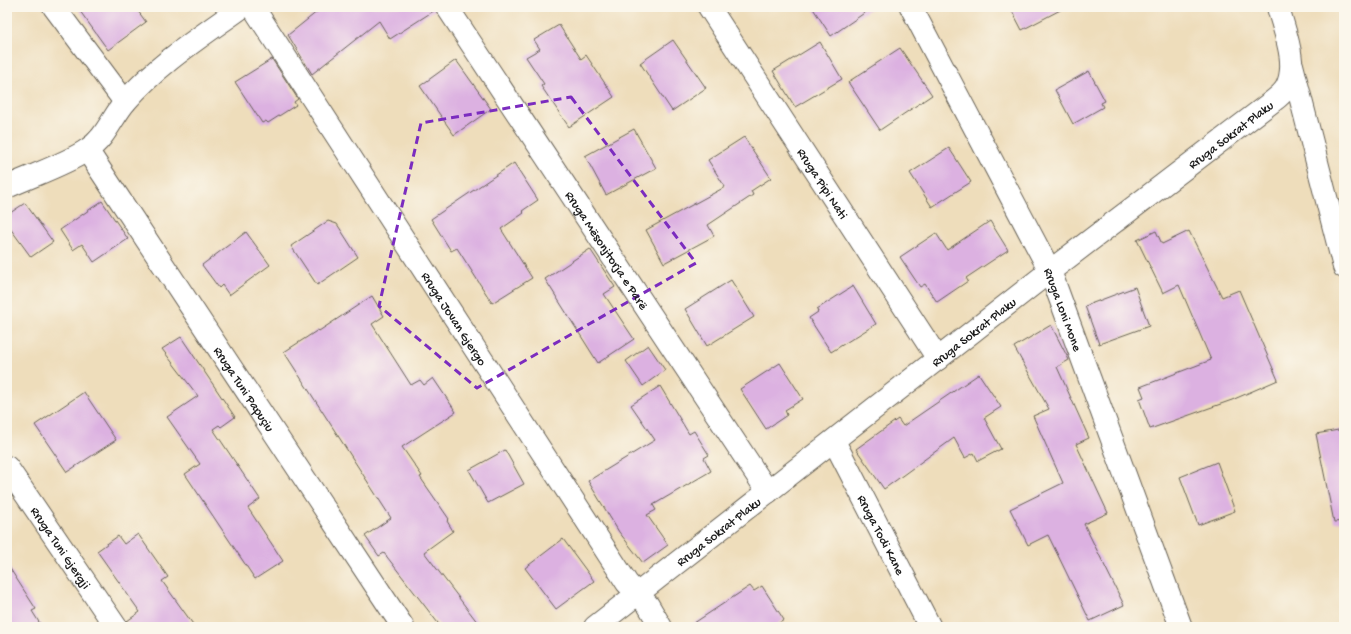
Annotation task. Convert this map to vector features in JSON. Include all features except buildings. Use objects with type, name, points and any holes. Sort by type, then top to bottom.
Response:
[{"type":"street","points":[[54,7],[125,102]]},
{"type":"street","points":[[7,187],[87,150],[106,133],[125,102],[158,70],[190,44],[242,7]]},
{"type":"street","name":"Rruga Jovan Gjergo","points":[[253,7],[627,583],[648,605],[661,627]]},
{"type":"street","name":"Rruga Mësonjtorja e Parë","points":[[447,7],[768,492]]},
{"type":"street","name":"Rruga Pipi Nati","points":[[709,7],[938,358]]},
{"type":"street","name":"Rruga Loni Mone","points":[[911,7],[1050,271],[1181,627]]},
{"type":"street","name":"Rruga Sokrat Plaku","points":[[595,627],[638,595],[1050,271],[1273,102],[1285,89],[1291,74],[1290,56],[1278,7]]},
{"type":"street","points":[[1290,56],[1344,267]]},
{"type":"street","name":"Rruga Tuni Papuçiu","points":[[87,150],[403,627]]},
{"type":"street","name":"Rruga Todi Kane","points":[[834,441],[930,627]]},
{"type":"street","name":"Rruga Tuni Gjergji","points":[[7,467],[116,627]]},
{"type":"highlighted area","points":[[571,97],[696,263],[477,388],[379,306],[421,123]]}]
